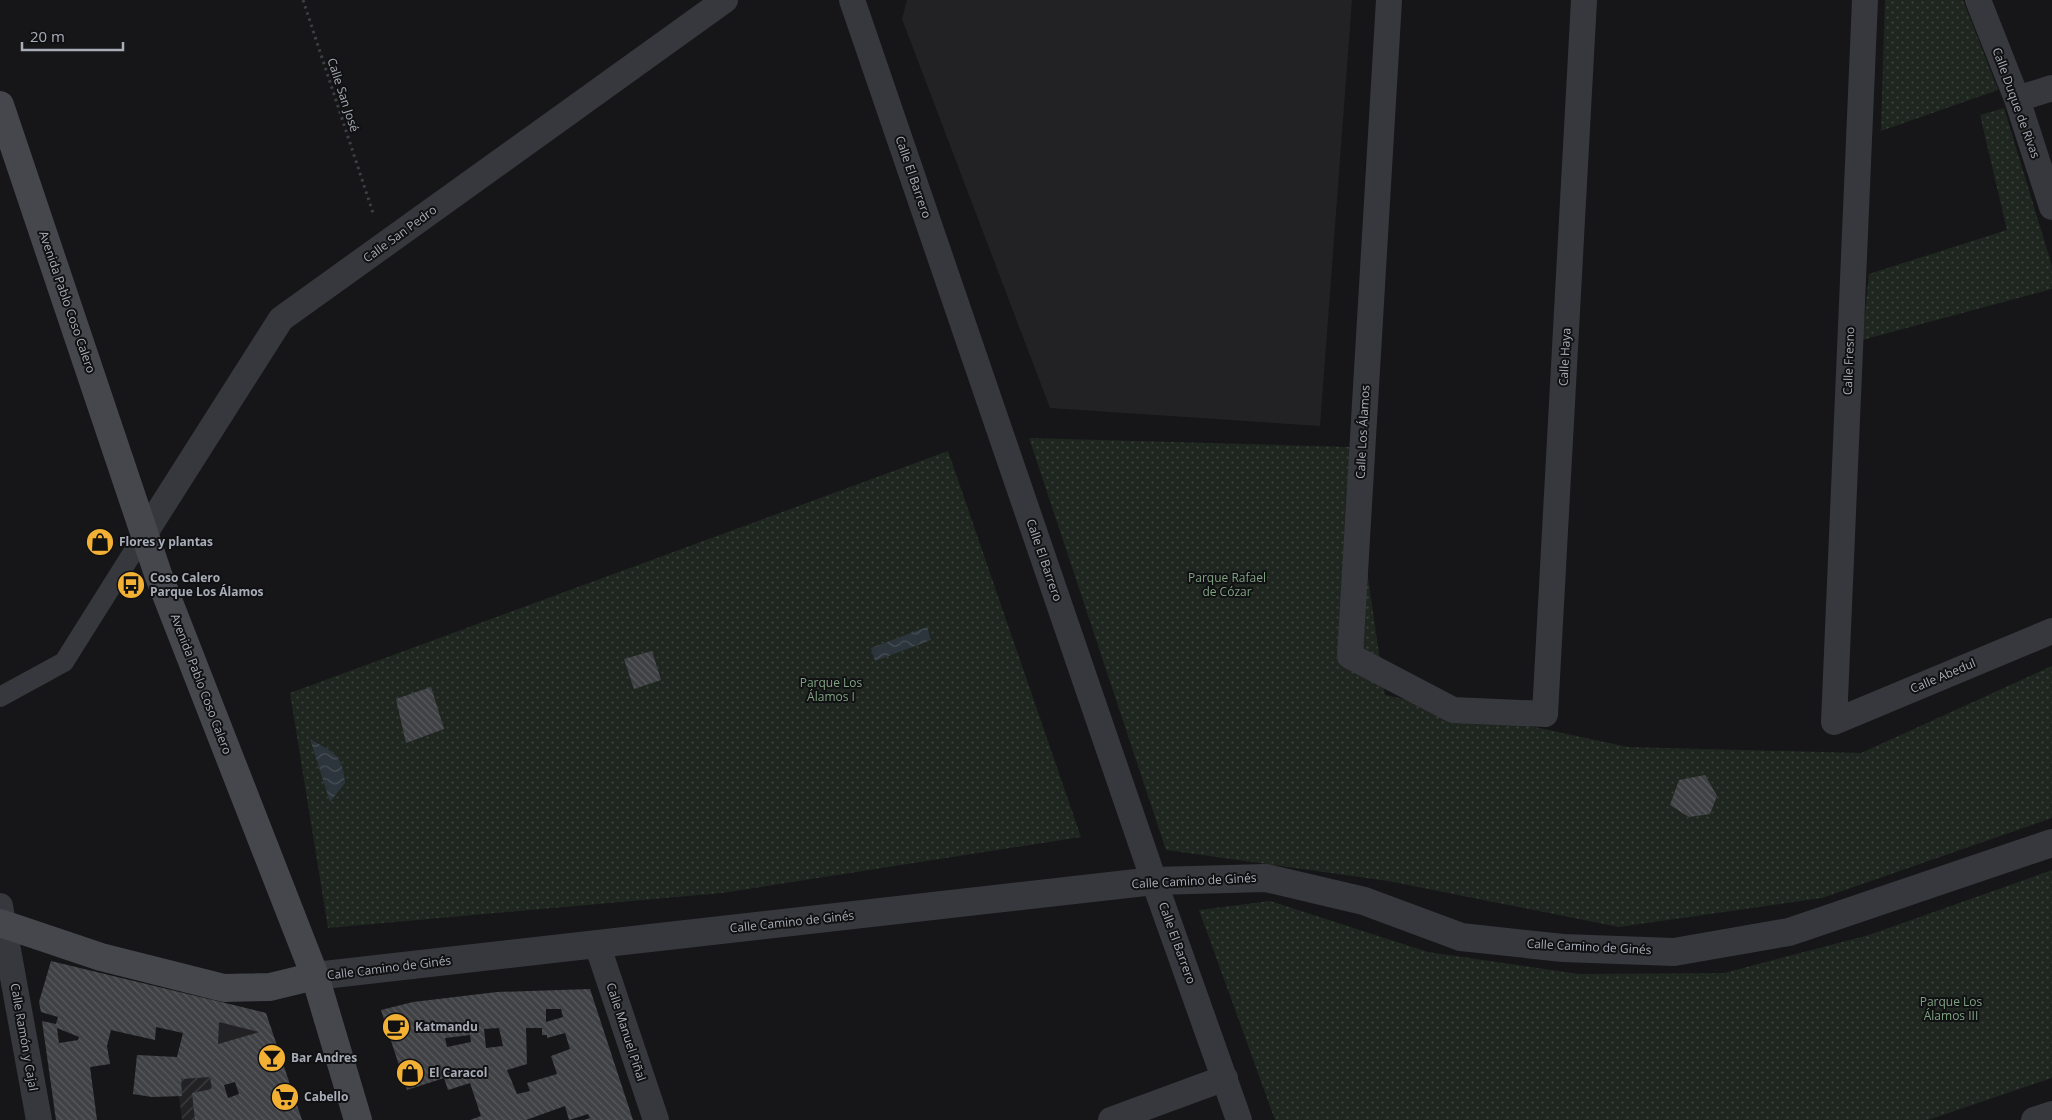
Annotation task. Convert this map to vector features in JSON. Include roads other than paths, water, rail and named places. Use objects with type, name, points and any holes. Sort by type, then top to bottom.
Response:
[{"type":"main road","name":"Avenida Pablo Coso Calero","points":[[0,105],[162,583],[315,976],[358,1120]]},
{"type":"main road","points":[[1,918],[101,957],[224,988],[270,987],[315,976]]},
{"type":"street","name":"Calle San Pedro","points":[[145,533],[281,319],[725,0]]},
{"type":"street","name":"Calle El Barrero","points":[[852,0],[1154,881],[1239,1120]]},
{"type":"street","name":"Calle Los Álamos","points":[[1389,0],[1350,656],[1453,710],[1545,714]]},
{"type":"street","name":"Calle Haya","points":[[1545,714],[1584,0]]},
{"type":"street","name":"Calle Fresno","points":[[1834,722],[1865,0]]},
{"type":"street","name":"Calle Duque de Rivas","points":[[1978,0],[2016,99],[2052,207]]},
{"type":"street","points":[[2016,99],[2052,88]]},
{"type":"street","points":[[0,697],[64,662],[145,533]]},
{"type":"street","name":"Calle Abedul","points":[[1834,722],[2052,631]]},
{"type":"street","name":"Calle Camino de Ginés","points":[[315,976],[1154,881],[1266,878],[1364,901],[1461,937],[1563,948],[1674,952],[1789,932],[2052,843]]},
{"type":"street","name":"Calle Ramón y Cajal","points":[[1,918],[39,1120]]},
{"type":"street","name":"Calle Manuel Piñal","points":[[597,944],[656,1120]]},
{"type":"street","points":[[1111,1120],[1225,1078]]},
{"type":"street","points":[[2034,1120],[2052,1114]]},
{"type":"water","points":[[927,627],[931,640],[875,661],[871,648]]},
{"type":"water","points":[[310,739],[331,751],[342,765],[345,783],[330,802]]},
{"type":"place","name":"Flores y plantas","points":[[100,542]]},
{"type":"place","name":"Coso Calero Parque Los Álamos","points":[[131,585]]},
{"type":"place","name":"Katmandu","points":[[396,1027]]},
{"type":"place","name":"Bar Andres","points":[[272,1058]]},
{"type":"place","name":"El Caracol","points":[[410,1073]]},
{"type":"place","name":"Cabello","points":[[285,1097]]},
{"type":"park label","name":"Parque Rafael de Cózar","points":[[1227,585]]},
{"type":"park label","name":"Parque Los Álamos I","points":[[831,690]]},
{"type":"park label","name":"Parque Los Álamos III","points":[[1951,1009]]}]
